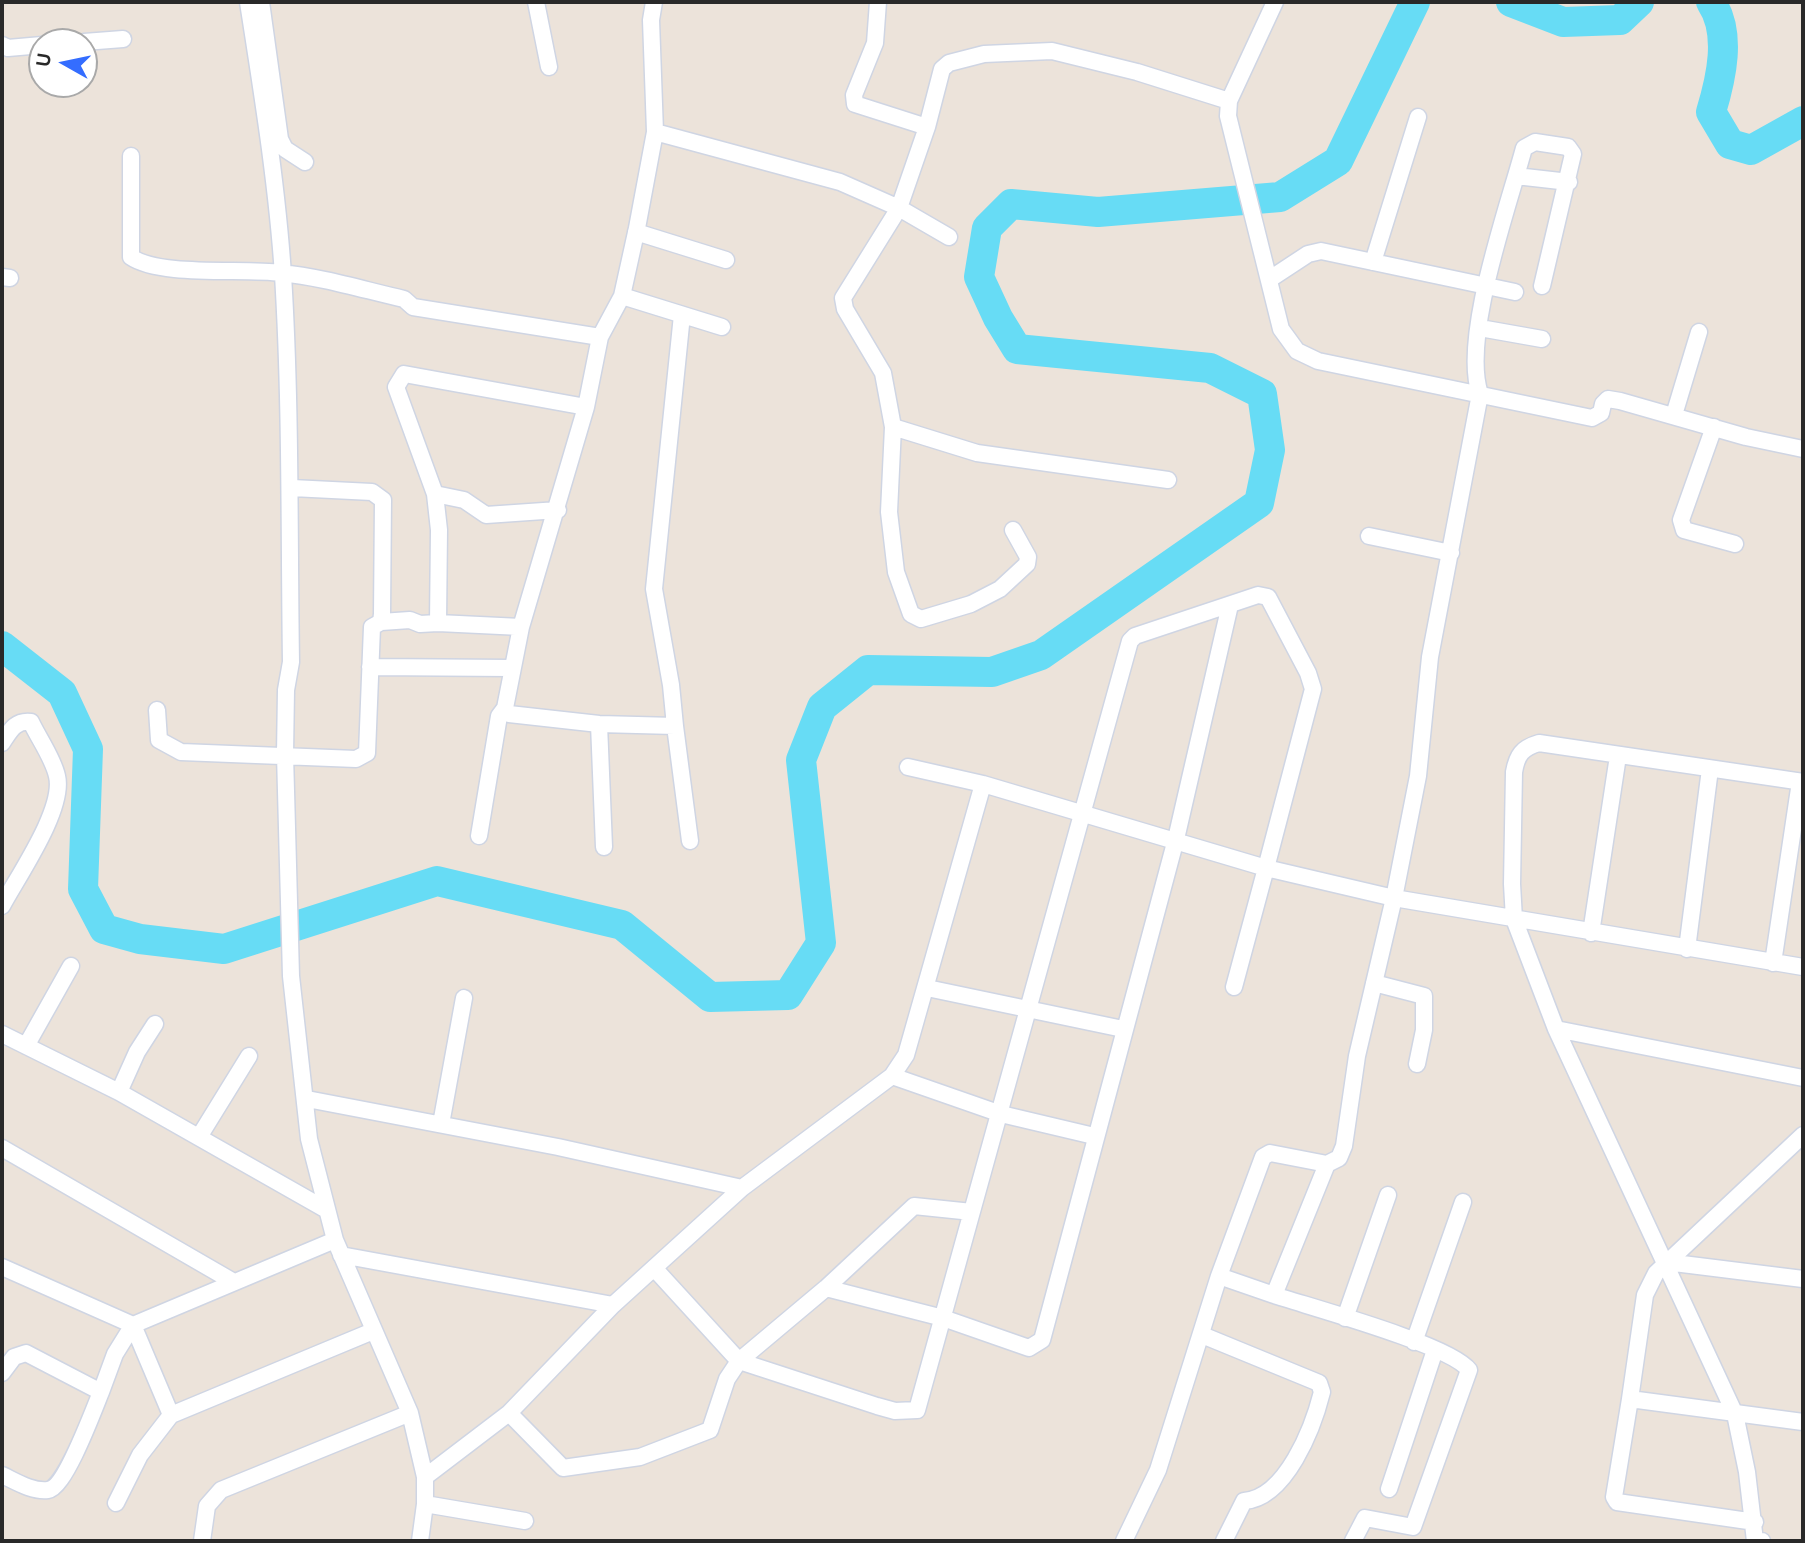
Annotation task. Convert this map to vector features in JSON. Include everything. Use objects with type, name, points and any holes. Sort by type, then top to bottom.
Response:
[{"type":"street","points":[[247,2],[266,119],[283,273],[292,488],[290,662],[286,690],[285,754],[291,976],[310,1139],[325,1209],[338,1248],[410,1413],[425,1477],[425,1504],[420,1541]]},
{"type":"street","points":[[261,2],[280,139],[285,149],[305,162]]},
{"type":"street","points":[[536,2],[549,67]]},
{"type":"street","points":[[479,836],[499,716],[505,708],[521,627],[558,510],[586,407],[600,337],[622,296],[636,232],[655,132],[651,20],[654,2]]},
{"type":"street","points":[[878,2],[875,43],[853,96],[855,104],[927,127]]},
{"type":"street","points":[[1275,2],[1229,101],[1230,136],[1281,329],[1288,342],[1305,358],[1592,418],[1601,413],[1603,404],[1608,400],[1674,415],[1746,438],[1803,449]]},
{"type":"street","points":[[98,41],[123,39]]},
{"type":"street","points":[[2,45],[8,48],[28,46]]},
{"type":"street","points":[[1013,530],[1028,557],[1027,564],[1000,589],[971,604],[921,619],[911,614],[896,572],[889,512],[893,427],[883,373],[845,309],[844,298],[899,208],[927,127],[942,69],[949,63],[985,54],[1052,51],[1078,55],[1229,101]]},
{"type":"street","points":[[1373,262],[1418,117]]},
{"type":"street","points":[[655,132],[840,182],[899,208],[949,237]]},
{"type":"street","points":[[1124,1541],[1158,1471],[1219,1276],[1263,1157],[1270,1153],[1327,1164],[1339,1158],[1345,1146],[1357,1056],[1394,898],[1418,776],[1430,657],[1480,394],[1475,378],[1474,360],[1486,287],[1524,148],[1535,142],[1568,148],[1571,151],[1569,182],[1542,286]]},
{"type":"street","points":[[131,156],[131,257],[138,262],[180,269],[283,273],[404,299],[413,307],[600,337]]},
{"type":"street","points":[[1516,176],[1569,182]]},
{"type":"street","points":[[636,232],[726,260]]},
{"type":"street","points":[[1268,272],[1321,251],[1515,292]]},
{"type":"street","points":[[622,296],[722,327]]},
{"type":"street","points":[[682,315],[654,589],[671,685],[679,775],[690,841]]},
{"type":"street","points":[[1480,328],[1542,339]]},
{"type":"street","points":[[1674,415],[1699,332]]},
{"type":"street","points":[[438,623],[439,530],[435,494],[396,387],[404,374],[586,407]]},
{"type":"street","points":[[893,427],[977,453],[1168,480]]},
{"type":"street","points":[[1714,427],[1681,520],[1684,530],[1735,544]]},
{"type":"street","points":[[292,488],[372,492],[383,500],[381,622]]},
{"type":"street","points":[[435,494],[464,499],[486,515],[558,510]]},
{"type":"street","points":[[1369,536],[1451,553]]},
{"type":"street","points":[[654,1268],[739,1361],[877,1406],[917,1410],[1130,641],[1135,636],[1157,627],[1258,595],[1268,597],[1308,673],[1313,689],[1234,987]]},
{"type":"street","points":[[826,1288],[943,1318],[1029,1348],[1042,1340],[1094,1136],[1176,839],[1230,605]]},
{"type":"street","points":[[157,710],[159,740],[173,750],[356,759],[367,753],[372,627],[381,622],[410,620],[420,624],[521,627]]},
{"type":"street","points":[[370,667],[511,668]]},
{"type":"street","points":[[505,708],[512,715],[599,724],[675,726]]},
{"type":"street","points":[[2,743],[14,725],[22,721],[31,722],[57,775],[58,793],[53,811],[2,905]]},
{"type":"street","points":[[599,724],[604,847]]},
{"type":"street","points":[[1762,1541],[1755,1541],[1755,1522],[1735,1415],[1556,1029],[1514,919],[1514,772],[1524,748],[1539,743],[1801,782],[1773,963]]},
{"type":"street","points":[[1591,933],[1618,756]]},
{"type":"street","points":[[908,767],[983,784],[1176,839],[1266,868],[1394,898],[1686,950],[1803,967]]},
{"type":"street","points":[[1686,950],[1710,769]]},
{"type":"street","points":[[425,1477],[509,1413],[613,1305],[742,1188],[892,1076],[906,1055],[927,988],[983,784]]},
{"type":"street","points":[[26,1046],[71,966]]},
{"type":"street","points":[[1374,983],[1424,996],[1424,1030],[1418,1064]]},
{"type":"street","points":[[927,988],[1123,1029]]},
{"type":"street","points":[[441,1124],[464,998]]},
{"type":"street","points":[[119,1092],[155,1024]]},
{"type":"street","points":[[1556,1029],[1803,1078]]},
{"type":"street","points":[[2,1034],[119,1092],[325,1209]]},
{"type":"street","points":[[199,1137],[249,1056]]},
{"type":"street","points":[[892,1076],[1001,1114],[1094,1136]]},
{"type":"street","points":[[306,1099],[441,1124],[742,1188]]},
{"type":"street","points":[[1755,1522],[1617,1502],[1614,1497],[1645,1295],[1666,1262],[1803,1135]]},
{"type":"street","points":[[2,1149],[232,1281]]},
{"type":"street","points":[[1274,1295],[1327,1164]]},
{"type":"street","points":[[1345,1318],[1388,1195]]},
{"type":"street","points":[[1414,1342],[1463,1202]]},
{"type":"street","points":[[509,1413],[564,1468],[640,1457],[710,1430],[727,1379],[739,1361],[826,1288],[914,1206],[972,1212]]},
{"type":"street","points":[[2,1475],[36,1490],[47,1491],[56,1486],[81,1441],[115,1354],[133,1325],[232,1281],[338,1248],[613,1305]]},
{"type":"street","points":[[1666,1262],[1796,1278],[1803,1262]]},
{"type":"street","points":[[2,1267],[133,1325],[171,1415]]},
{"type":"street","points":[[1219,1276],[1414,1342],[1465,1365],[1469,1375],[1415,1524],[1410,1528],[1365,1518],[1353,1541]]},
{"type":"street","points":[[116,1503],[139,1455],[171,1415],[373,1331]]},
{"type":"street","points":[[1202,1335],[1319,1383],[1322,1392],[1304,1446],[1274,1487],[1263,1496],[1244,1501],[1224,1541]]},
{"type":"street","points":[[1389,1489],[1434,1350]]},
{"type":"street","points":[[2,1373],[13,1357],[26,1353],[101,1392]]},
{"type":"street","points":[[1630,1399],[1803,1422]]},
{"type":"street","points":[[202,1541],[207,1506],[220,1490],[410,1413]]},
{"type":"street","points":[[425,1504],[526,1521]]},
{"type":"waterway","points":[[2,646],[62,693],[88,749],[83,889],[104,929],[140,939],[224,949],[437,881],[622,925],[710,997],[788,995],[821,943],[801,760],[822,707],[868,670],[992,672],[1041,655],[1259,503],[1270,450],[1262,394],[1210,368],[1017,349],[998,318],[979,277],[987,228],[1011,204],[1098,212],[1280,197],[1338,161],[1415,2]]},
{"type":"waterway","points":[[1511,2],[1563,22],[1620,20],[1639,2]]},
{"type":"waterway","points":[[1711,2],[1717,14],[1723,42],[1721,71],[1711,112],[1730,144],[1751,150],[1803,121]]}]
